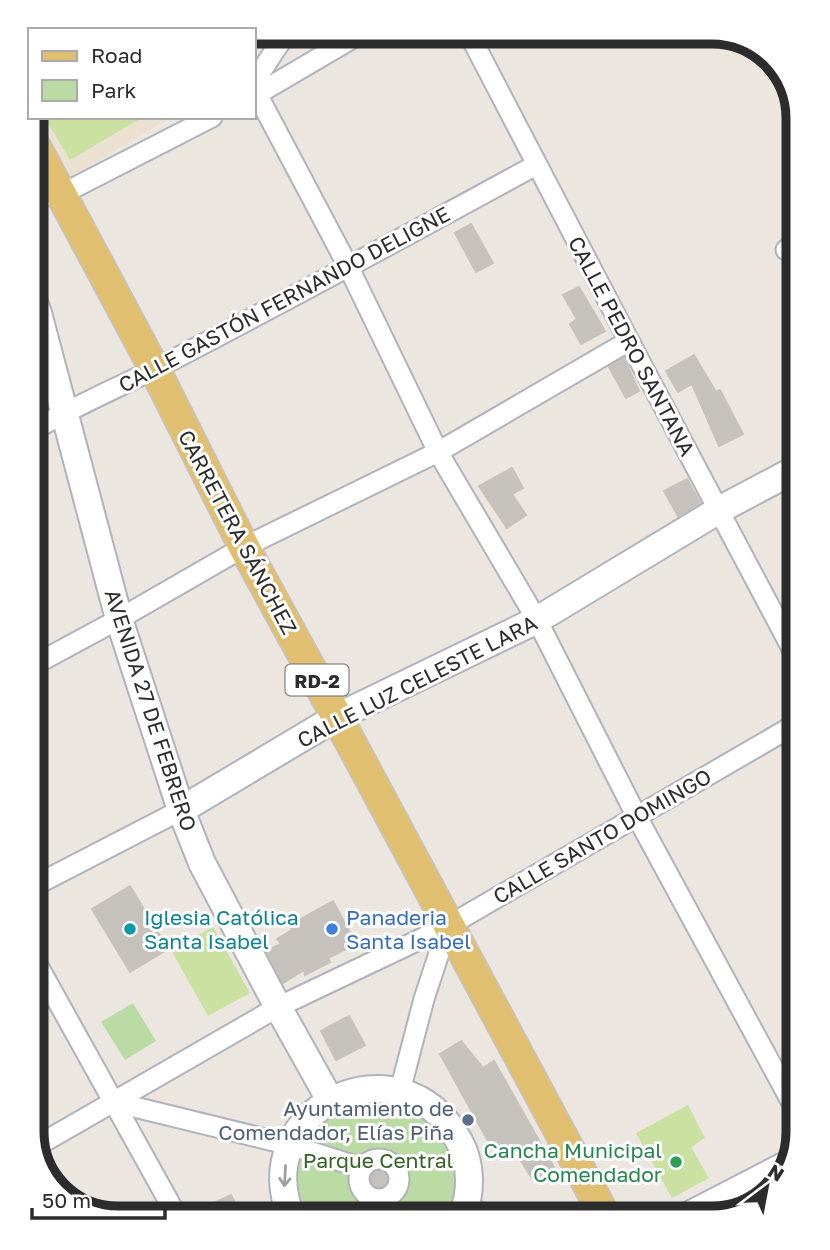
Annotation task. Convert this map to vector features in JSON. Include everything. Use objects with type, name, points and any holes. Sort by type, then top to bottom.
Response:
[{"type":"main road","name":"CARRETERA SÁNCHEZ","points":[[44,162],[155,370],[244,547],[599,1206]]},
{"type":"street","points":[[279,44],[260,72],[256,95],[349,268],[438,452],[537,620],[636,815],[786,1090]]},
{"type":"street","points":[[256,95],[343,44]]},
{"type":"street","name":"CALLE PEDRO SANTANA","points":[[474,44],[786,636]]},
{"type":"street","points":[[44,196],[62,194],[208,119]]},
{"type":"street","name":"CALLE GASTÓN FERNANDO DELIGNE","points":[[44,424],[64,411],[155,370],[536,165]]},
{"type":"street","name":"AVENIDA 27 DE FEBRERO","points":[[44,336],[119,619],[181,810],[202,863],[330,1100]]},
{"type":"street","points":[[44,660],[244,547],[438,452],[629,341]]},
{"type":"street","name":"CALLE LUZ CELESTE LARA","points":[[44,881],[181,810],[337,717],[537,620],[719,510],[786,475]]},
{"type":"street","name":"CALLE SANTO DOMINGO","points":[[44,1142],[278,1007],[448,926],[786,730]]},
{"type":"street","points":[[400,1091],[424,999],[448,926]]},
{"type":"street","points":[[44,977],[170,1206]]},
{"type":"street","points":[[287,1206],[283,1174],[290,1145],[306,1119],[330,1100],[353,1091],[377,1088],[400,1091],[428,1104],[450,1124],[464,1150],[470,1180],[465,1206]]},
{"type":"street","points":[[114,1102],[290,1145],[362,1168]]},
{"type":"street","points":[[371,1160],[390,1162],[399,1174],[397,1189],[392,1195],[378,1200],[371,1198],[360,1188],[362,1168],[371,1160]]},
{"type":"street","points":[[701,1206],[778,1165]]},
{"type":"street","points":[[368,1206],[371,1198]]},
{"type":"shaded area","points":[[44,119],[168,119],[64,181],[44,145]]},
{"type":"green space","points":[[137,119],[138,120],[70,160],[46,120]]},
{"type":"green space","points":[[213,927],[250,993],[208,1016],[171,950]]},
{"type":"green space","points":[[133,1003],[156,1041],[125,1060],[101,1022]]},
{"type":"green space","name":"Parque Central","points":[[376,1102],[403,1108],[421,1116],[437,1129],[451,1152],[454,1165],[456,1193],[453,1206],[303,1206],[298,1177],[301,1158],[309,1141],[321,1126],[336,1114],[355,1106]]},
{"type":"green space","name":"Cancha Municipal Comendador","points":[[688,1105],[705,1138],[691,1147],[709,1178],[672,1198],[636,1133]]},
{"type":"building","points":[[471,224],[493,263],[476,272],[455,233]]},
{"type":"building","points":[[579,287],[605,331],[581,344],[570,324],[577,319],[563,295]]},
{"type":"building","points":[[694,355],[716,392],[720,390],[743,434],[719,446],[692,384],[678,392],[666,371]]},
{"type":"building","points":[[624,358],[639,391],[626,398],[609,367]]},
{"type":"building","points":[[512,468],[523,488],[512,494],[526,515],[507,528],[479,486]]},
{"type":"building","points":[[687,479],[700,503],[678,516],[664,491]]},
{"type":"building","name":"Iglesia Católica Santa Isabel","points":[[130,886],[168,949],[130,972],[92,909]]},
{"type":"building","points":[[333,901],[356,944],[328,958],[330,962],[305,975],[304,970],[283,983],[266,951],[281,944],[277,939],[292,930],[290,925]]},
{"type":"building","points":[[349,1016],[365,1045],[336,1060],[321,1031]]},
{"type":"building","points":[[461,1041],[483,1068],[494,1061],[554,1167],[533,1180],[515,1151],[498,1159],[440,1054]]},
{"type":"building","points":[[378,1164],[389,1168],[395,1177],[391,1188],[382,1193],[364,1181],[371,1177],[374,1166]]},
{"type":"building","points":[[231,1195],[237,1206],[207,1206]]},
{"type":"place","name":"Iglesia Católica Santa Isabel","points":[[130,929]]},
{"type":"place","name":"Panaderia Santa Isabel","points":[[332,929]]},
{"type":"place","name":"Ayuntamiento de Comendador, Elías Piña","points":[[468,1120]]},
{"type":"place","name":"Cancha Municipal Comendador","points":[[676,1162]]}]
